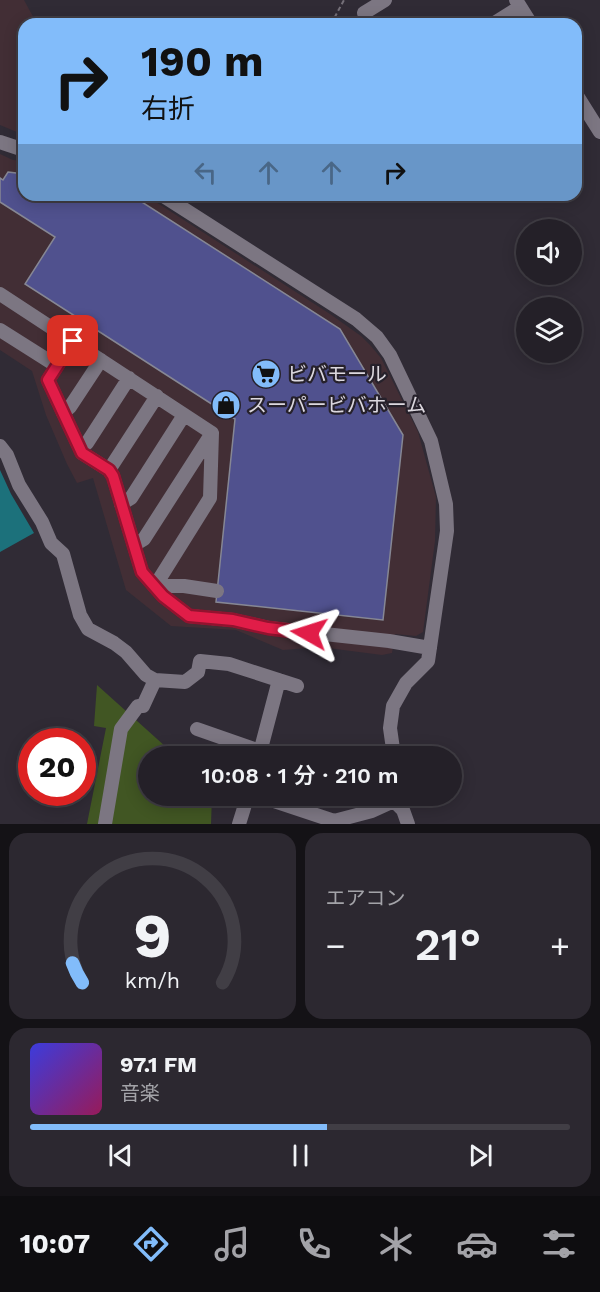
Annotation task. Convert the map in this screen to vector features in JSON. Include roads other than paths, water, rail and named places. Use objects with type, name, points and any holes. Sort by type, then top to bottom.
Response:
[{"type":"street","points":[[367,18],[364,13],[385,0]]},
{"type":"street","points":[[500,18],[518,3],[527,18]]},
{"type":"street","points":[[582,104],[600,132]]},
{"type":"street","points":[[2,147],[18,149]]},
{"type":"street","points":[[171,201],[356,319],[377,337],[390,355],[431,441],[446,504],[447,531],[428,661],[406,682],[393,706],[390,728],[393,746]]},
{"type":"street","points":[[0,294],[212,433]]},
{"type":"street","points":[[0,330],[57,366]]},
{"type":"street","points":[[73,341],[48,380],[82,453],[109,470],[142,572],[163,596],[189,616],[233,620],[268,628],[430,648]]},
{"type":"street","points":[[63,413],[70,407],[101,360]]},
{"type":"street","points":[[80,449],[129,378]]},
{"type":"street","points":[[109,470],[157,396]]},
{"type":"street","points":[[121,504],[131,498],[184,414]]},
{"type":"street","points":[[155,586],[210,498],[212,433]]},
{"type":"street","points":[[134,545],[144,539],[212,433]]},
{"type":"street","points":[[0,446],[7,455],[19,485],[42,522],[51,543],[63,554],[80,615],[98,642],[126,652],[146,675],[155,681],[184,682],[198,672],[200,661],[229,664],[297,686]]},
{"type":"street","points":[[155,586],[184,586],[217,591]]},
{"type":"street","points":[[262,746],[279,680]]},
{"type":"street","points":[[105,824],[121,729],[138,706],[143,706],[155,681]]},
{"type":"street","points":[[197,729],[213,742],[230,746]]},
{"type":"street","points":[[238,824],[244,806]]},
{"type":"street","points":[[282,806],[313,819],[334,821],[343,821],[380,806]]},
{"type":"street","points":[[400,806],[404,810],[408,824]]},
{"type":"water","points":[[0,470],[34,533],[0,552]]},
{"type":"place","name":"ビバモール","points":[[266,374]]},
{"type":"place","name":"スーパービバホーム","points":[[226,405]]}]
